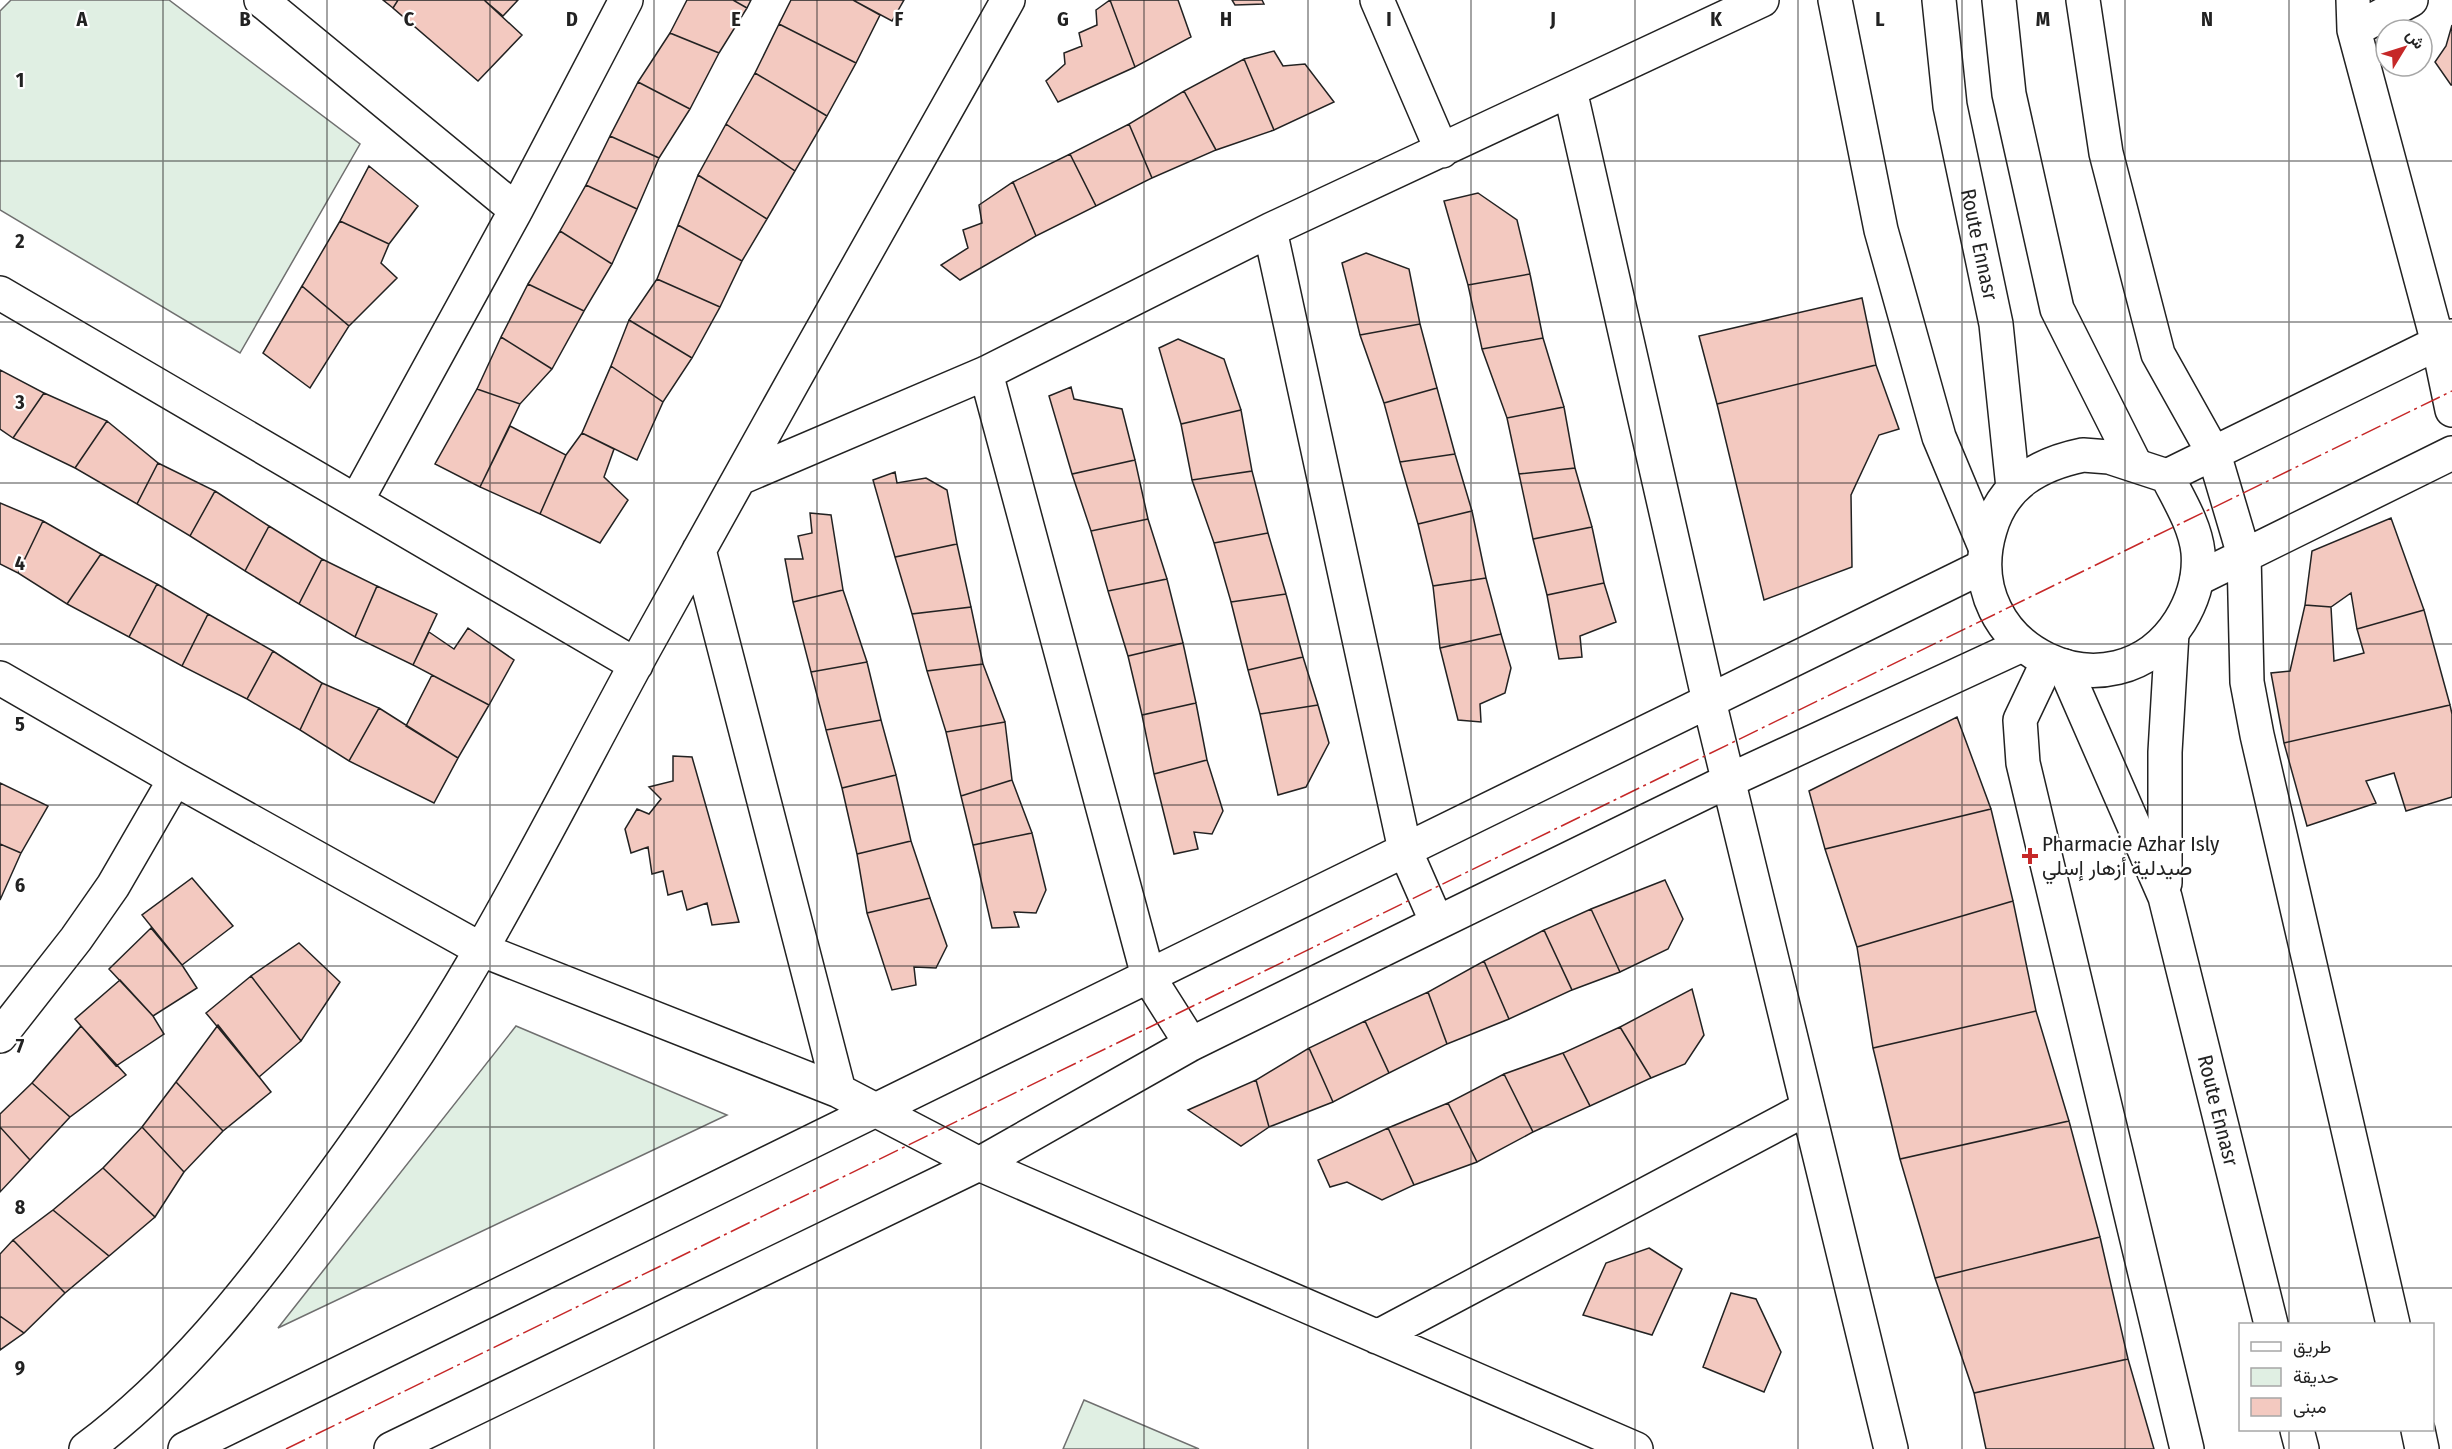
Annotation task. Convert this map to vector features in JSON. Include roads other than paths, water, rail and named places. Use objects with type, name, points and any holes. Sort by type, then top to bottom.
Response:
[{"type":"street","points":[[261,0],[516,210]]},
{"type":"street","points":[[357,500],[516,210],[626,0]]},
{"type":"street","points":[[86,1449],[117,1426],[161,1385],[199,1348],[240,1300],[340,1166],[422,1046],[482,950],[699,550],[1008,0]]},
{"type":"street","points":[[1377,0],[1442,151]]},
{"type":"street","points":[[740,478],[986,374],[1270,230],[1762,0]]},
{"type":"street","points":[[1834,0],[1881,230],[1939,437],[1984,557]]},
{"type":"street","name":"Route Ennasr","points":[[1939,0],[1950,106],[1995,324],[2013,488]]},
{"type":"street","points":[[1999,0],[2009,94],[2057,309],[2135,464]]},
{"type":"street","points":[[2083,0],[2106,153],[2158,354],[2214,454],[2244,555],[2247,682],[2257,735],[2393,1323]]},
{"type":"street","points":[[2411,0],[2354,15],[2445,339],[2452,410]]},
{"type":"street","points":[[1570,90],[1709,701],[1891,1449]]},
{"type":"street","points":[[1270,230],[1405,850],[1437,923]]},
{"type":"street","points":[[0,293],[636,664]]},
{"type":"street","points":[[185,1449],[1709,701],[1984,557],[1994,516],[2013,488],[2033,471],[2057,460],[2074,457],[2109,457],[2167,476],[2445,339]]},
{"type":"street","points":[[986,374],[1148,976],[1191,1044]]},
{"type":"street","points":[[2197,579],[2452,453]]},
{"type":"street","points":[[391,1449],[979,1164],[1191,1044],[1730,780],[2044,657],[2093,670],[2123,666],[2150,653],[2172,633],[2188,608],[2197,579],[2198,551],[2191,525],[2167,476]]},
{"type":"street","points":[[699,550],[839,1091]]},
{"type":"street","name":"Route Ennasr","points":[[1984,557],[1989,596],[2002,623],[2044,657],[2165,897],[2271,1323]]},
{"type":"street","name":"Route Ennasr","points":[[2165,897],[2165,752],[2172,633]]},
{"type":"street","points":[[2044,657],[2020,720],[2023,763],[2187,1449]]},
{"type":"street","points":[[0,678],[175,779],[482,950],[839,1091],[979,1164],[1636,1449]]},
{"type":"street","points":[[0,1036],[76,939],[113,886],[175,779]]},
{"type":"street","points":[[1377,1337],[1808,1108]]},
{"type":"street","points":[[2297,1431],[2302,1449]]},
{"type":"street","points":[[2418,1431],[2422,1449]]},
{"type":"place","name":"Pharmacie Azhar Isly صيدلية أزهار إسلي","points":[[2030,856]]}]
